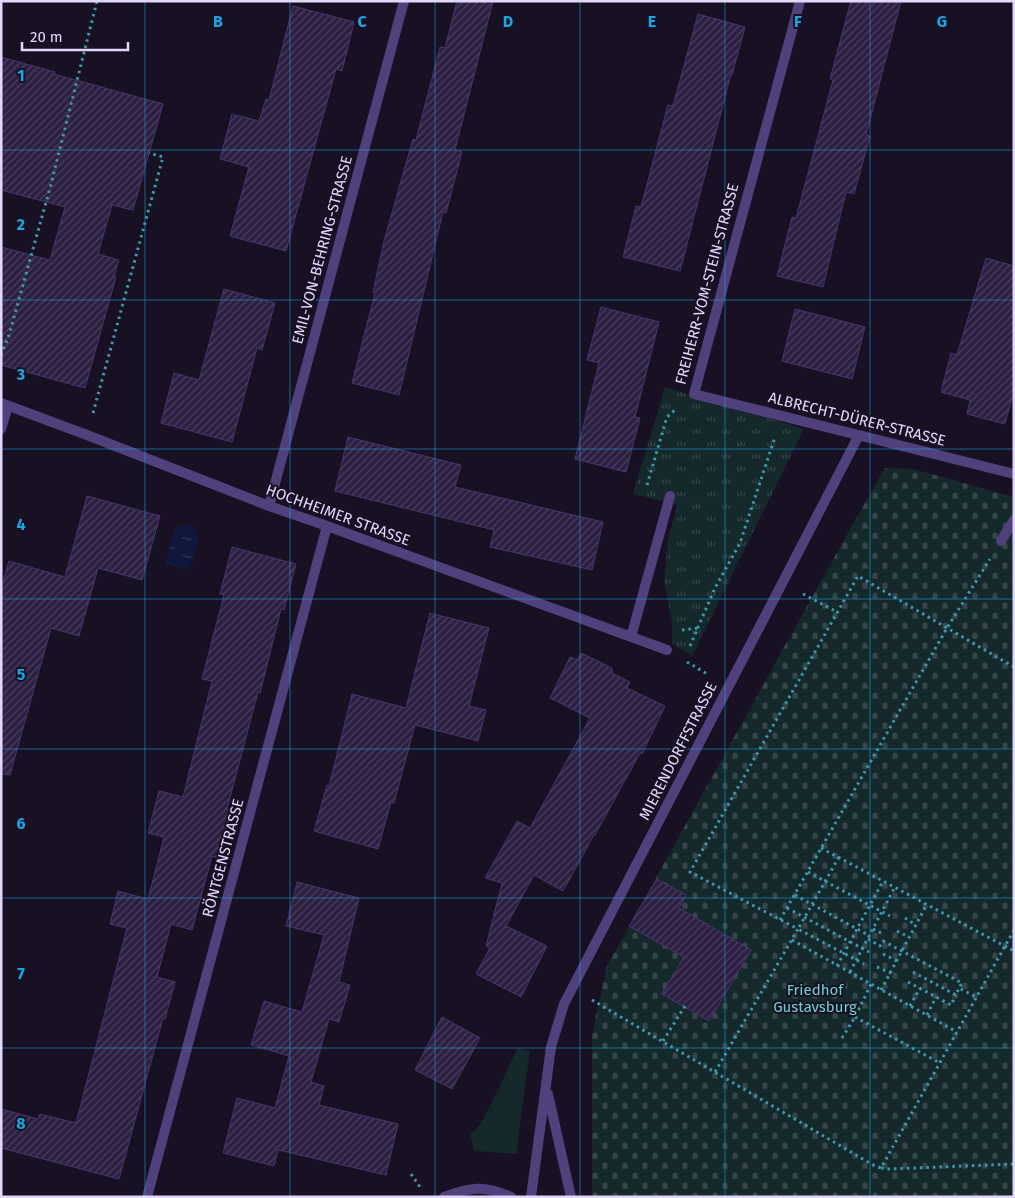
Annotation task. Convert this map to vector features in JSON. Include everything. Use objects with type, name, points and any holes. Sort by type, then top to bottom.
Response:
[{"type":"street","name":"EMIL-VON-BEHRING-STRASSE","points":[[269,506],[404,1]]},
{"type":"street","name":"FREIHERR-VOM-STEIN-STRASSE","points":[[694,394],[800,1]]},
{"type":"street","name":"ALBRECHT-DÜRER-STRASSE","points":[[694,394],[1014,474]]},
{"type":"street","name":"HOCHHEIMER STRASSE","points":[[5,404],[269,506],[666,650]]},
{"type":"street","points":[[1,429],[5,404]]},
{"type":"street","name":"MIERENDORFFSTRASSE","points":[[531,1197],[552,1047],[564,1004],[859,435]]},
{"type":"street","points":[[631,637],[670,496]]},
{"type":"street","points":[[1001,541],[1014,520]]},
{"type":"street","name":"RÖNTGENSTRASSE","points":[[147,1197],[327,526]]},
{"type":"street","name":"MIERENDORFFSTRASSE","points":[[546,1089],[571,1197]]},
{"type":"street","points":[[444,1197],[476,1188],[486,1188],[511,1197]]},
{"type":"path","points":[[1,355],[9,335],[50,188],[97,1]]},
{"type":"path","points":[[87,435],[164,157],[148,153]]},
{"type":"path","name":"FREIHERR-VOM-STEIN-STRASSE","points":[[670,496],[647,486],[667,417],[694,394]]},
{"type":"path","points":[[684,660],[716,588],[740,543],[782,416]]},
{"type":"path","points":[[780,920],[947,628],[1001,541]]},
{"type":"path","points":[[864,964],[690,872],[858,576],[1014,667]]},
{"type":"path","points":[[782,583],[838,612]]},
{"type":"path","points":[[666,650],[728,686]]},
{"type":"path","points":[[821,848],[1014,951]]},
{"type":"path","points":[[715,1072],[839,857]]},
{"type":"path","points":[[808,872],[890,916]]},
{"type":"path","points":[[838,966],[883,881]]},
{"type":"path","points":[[850,972],[895,887]]},
{"type":"path","points":[[795,895],[857,929],[880,946],[883,941],[962,983],[951,1005],[908,982]]},
{"type":"path","points":[[881,990],[927,904]]},
{"type":"path","points":[[787,908],[869,952]]},
{"type":"path","points":[[906,918],[916,925]]},
{"type":"path","points":[[873,928],[881,933]]},
{"type":"path","points":[[881,1168],[1014,930]]},
{"type":"path","points":[[897,931],[909,937]]},
{"type":"path","points":[[792,940],[957,1032]]},
{"type":"path","points":[[883,954],[897,961]]},
{"type":"path","points":[[877,967],[891,973]]},
{"type":"path","points":[[913,972],[956,995]]},
{"type":"path","points":[[842,1038],[855,1017],[871,984]]},
{"type":"path","points":[[572,988],[873,1165],[889,1169],[1014,1164]]},
{"type":"path","points":[[910,1006],[920,988]]},
{"type":"path","points":[[959,988],[976,997]]},
{"type":"path","points":[[926,1015],[936,997]]},
{"type":"path","points":[[664,1041],[684,1006]]},
{"type":"path","points":[[855,1017],[940,1062]]},
{"type":"path","points":[[411,1174],[426,1197]]},
{"type":"green space","points":[[665,387],[804,429],[692,656],[672,644],[672,622],[664,582],[668,540],[677,505],[633,494]]},
{"type":"green space","name":"Friedhof Gustavsburg","points":[[885,468],[913,469],[1014,497],[1014,1197],[592,1197],[592,1035],[607,966]]},
{"type":"green space","points":[[517,1048],[530,1051],[517,1154],[474,1151],[470,1134],[480,1125],[499,1089]]},
{"type":"water","points":[[186,524],[196,531],[197,537],[197,544],[189,570],[165,563],[175,530]]},
{"type":"building","points":[[457,1],[493,1],[455,150],[462,152],[446,213],[443,212],[399,395],[352,383],[375,293],[373,292],[384,241],[413,139],[416,140],[440,47],[445,48]]},
{"type":"building","points":[[851,1],[901,1],[866,135],[870,136],[854,194],[846,192],[823,287],[777,276],[792,217],[796,218],[833,80],[830,79]]},
{"type":"building","points":[[293,6],[354,22],[342,71],[336,69],[286,251],[230,236],[249,167],[220,159],[232,114],[259,121],[266,99],[269,100]]},
{"type":"building","points":[[698,14],[745,27],[680,271],[623,257],[636,206],[641,207],[668,105],[673,106]]},
{"type":"building","points":[[1,57],[55,72],[54,74],[163,104],[133,210],[112,205],[98,254],[119,260],[85,388],[1,365],[1,247],[50,260],[65,207],[1,190]]},
{"type":"building","points":[[986,258],[1014,266],[1014,390],[1005,424],[967,414],[970,400],[941,392],[951,353],[957,355]]},
{"type":"building","points":[[224,289],[275,303],[262,350],[257,348],[232,442],[161,423],[174,373],[199,380]]},
{"type":"building","points":[[601,307],[659,322],[635,417],[640,418],[626,472],[575,459],[599,363],[587,360]]},
{"type":"building","points":[[795,309],[865,327],[852,379],[782,361]]},
{"type":"building","points":[[348,437],[461,465],[455,487],[603,522],[592,570],[490,547],[494,530],[335,491]]},
{"type":"building","points":[[87,496],[160,516],[142,580],[98,568],[79,636],[51,628],[10,775],[1,774],[1,589],[9,561],[65,577]]},
{"type":"building","points":[[232,547],[296,564],[284,610],[281,609],[260,693],[258,692],[227,809],[231,810],[218,858],[212,856],[192,930],[171,924],[157,977],[175,982],[165,1019],[163,1018],[119,1179],[1,1148],[1,1109],[38,1119],[40,1114],[76,1123],[127,928],[110,924],[118,891],[148,899],[164,837],[148,833],[159,791],[183,797],[212,681],[202,679],[224,595],[220,594]]},
{"type":"building","points":[[430,613],[489,628],[469,706],[486,710],[478,741],[415,725],[394,803],[391,802],[378,849],[314,831],[327,785],[329,786],[352,694],[406,708]]},
{"type":"building","points":[[581,653],[612,668],[612,673],[630,682],[627,688],[665,706],[642,754],[640,753],[563,891],[534,875],[506,926],[547,946],[521,997],[476,974],[490,948],[486,946],[502,883],[485,878],[517,821],[530,828],[590,718],[550,698],[570,657],[577,660]]},
{"type":"building","points":[[657,879],[686,895],[679,908],[751,950],[709,1021],[662,994],[684,957],[629,926]]},
{"type":"building","points":[[297,882],[359,898],[339,982],[350,985],[339,1022],[329,1019],[311,1082],[324,1086],[319,1105],[398,1124],[386,1175],[278,1150],[274,1166],[223,1153],[237,1098],[275,1108],[289,1056],[251,1045],[264,1001],[302,1012],[324,935],[286,926]]},
{"type":"building","points":[[442,1017],[480,1038],[452,1089],[415,1070]]}]
